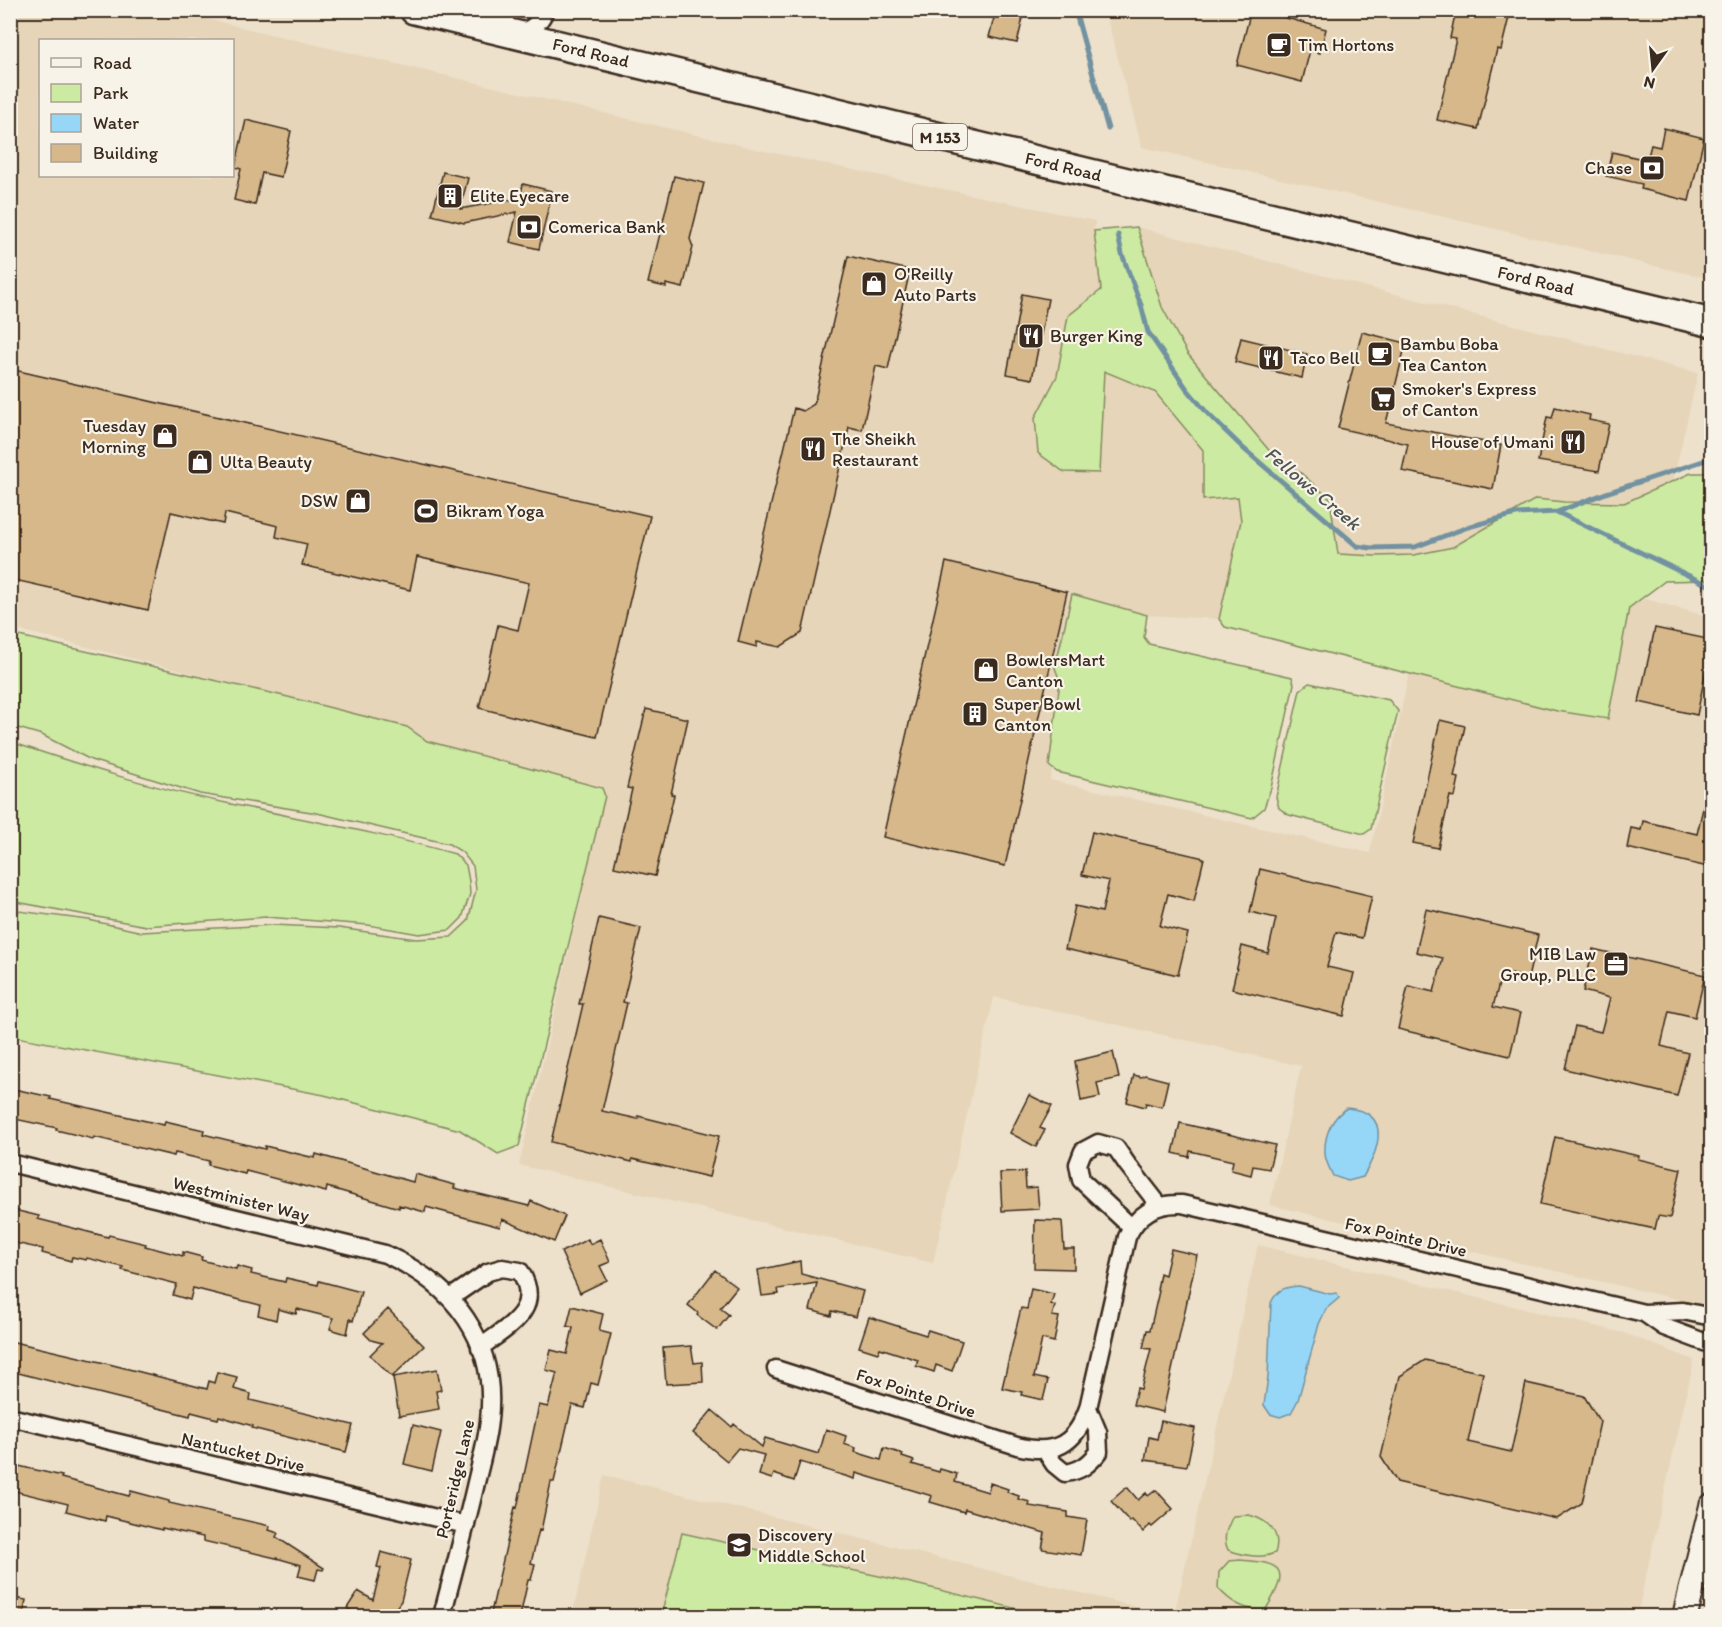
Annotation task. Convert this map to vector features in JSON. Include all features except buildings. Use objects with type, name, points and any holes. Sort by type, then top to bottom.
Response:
[{"type":"main road","name":"Ford Road","points":[[414,10],[1712,323]]},
{"type":"main road","points":[[1685,1617],[1712,1506]]},
{"type":"street","points":[[501,10],[507,26],[514,35],[526,32],[536,25],[545,10]]},
{"type":"street","points":[[1088,1408],[1098,1432],[1099,1452],[1076,1472],[1065,1473],[1054,1464],[1045,1450],[1060,1446],[1079,1429],[1088,1408],[1131,1227],[1146,1212],[1160,1205],[1116,1148],[1098,1143],[1083,1151],[1078,1164],[1081,1180],[1131,1227]]},
{"type":"street","name":"Westminister Way","points":[[10,1163],[385,1254],[410,1265],[435,1282],[462,1312]]},
{"type":"street","name":"Fox Pointe Drive","points":[[1160,1205],[1182,1204],[1644,1313]]},
{"type":"street","points":[[450,1298],[488,1272],[502,1268],[520,1271],[526,1282],[529,1296],[526,1308],[480,1348]]},
{"type":"street","points":[[1644,1313],[1683,1311],[1712,1317]]},
{"type":"street","name":"Porteridge Lane","points":[[442,1617],[466,1525],[489,1418],[488,1372],[476,1336],[462,1312]]},
{"type":"street","points":[[1644,1313],[1664,1327],[1712,1345]]},
{"type":"street","name":"Fox Pointe Drive","points":[[776,1369],[1017,1446],[1045,1450]]},
{"type":"street","name":"Nantucket Drive","points":[[10,1417],[466,1525]]},
{"type":"shaded area","points":[[11,11],[173,11],[760,150],[1095,221],[1094,231],[1101,290],[1068,316],[1057,376],[1035,418],[1099,472],[1104,370],[1155,392],[1203,450],[1203,500],[1238,497],[1241,521],[1219,619],[1147,615],[1090,600],[1050,780],[1370,853],[1409,674],[1557,711],[1608,718],[1628,608],[1645,599],[1711,617],[1712,1286],[1707,1306],[1270,1205],[1301,1066],[994,997],[933,1263],[519,1165],[605,796],[431,750],[406,727],[11,628]]},
{"type":"shaded area","points":[[1105,11],[1711,11],[1711,279],[1142,147]]},
{"type":"shaded area","points":[[1137,227],[1698,373],[1673,481],[1624,503],[1536,499],[1453,547],[1414,555],[1337,554],[1330,499],[1301,473],[1273,455],[1187,353],[1162,307]]},
{"type":"shaded area","points":[[1258,1245],[1624,1333],[1694,1360],[1637,1616],[1174,1616]]},
{"type":"shaded area","name":"Discovery Middle School","points":[[604,1475],[1174,1616],[572,1616]]},
{"type":"green space","points":[[1137,227],[1162,307],[1187,353],[1273,455],[1301,473],[1330,499],[1338,554],[1414,555],[1453,547],[1536,499],[1624,503],[1691,473],[1711,473],[1711,580],[1665,581],[1629,608],[1608,719],[1557,711],[1225,627],[1219,619],[1241,521],[1238,497],[1203,500],[1203,450],[1155,392],[1104,371],[1099,473],[1064,472],[1038,453],[1035,418],[1057,376],[1068,316],[1101,290],[1094,231]]},
{"type":"green space","points":[[1072,594],[1147,615],[1144,637],[1149,644],[1292,677],[1294,684],[1271,788],[1264,808],[1252,818],[1057,772],[1049,766],[1060,681],[1055,668]]},
{"type":"green space","points":[[19,636],[284,696],[407,727],[427,741],[602,788],[605,796],[519,1146],[498,1154],[460,1130],[324,1095],[11,1036],[11,910],[89,920],[142,932],[273,925],[339,928],[416,939],[451,937],[468,921],[476,890],[473,866],[462,852],[449,844],[317,813],[200,794],[91,760],[42,735],[11,726],[11,638]]},
{"type":"green space","points":[[1309,683],[1389,700],[1398,711],[1371,829],[1364,834],[1289,815],[1279,808],[1276,797],[1300,690]]},
{"type":"green space","points":[[11,742],[147,784],[371,833],[455,854],[466,865],[469,881],[470,894],[462,918],[450,930],[419,934],[368,925],[266,917],[146,926],[11,901]]},
{"type":"green space","points":[[1249,1515],[1262,1520],[1272,1528],[1277,1539],[1275,1553],[1252,1556],[1228,1550],[1225,1537],[1233,1516]]},
{"type":"green space","points":[[682,1533],[911,1583],[1047,1616],[661,1616]]},
{"type":"green space","points":[[1229,1561],[1266,1563],[1274,1566],[1278,1571],[1280,1577],[1278,1585],[1266,1609],[1245,1608],[1228,1598],[1218,1588],[1219,1572]]},
{"type":"water","points":[[1347,1108],[1364,1112],[1373,1119],[1378,1134],[1375,1153],[1363,1177],[1348,1181],[1333,1176],[1325,1153],[1330,1127],[1337,1116]]},
{"type":"water","points":[[1299,1286],[1330,1294],[1337,1293],[1339,1298],[1326,1309],[1319,1324],[1298,1400],[1291,1413],[1280,1417],[1270,1414],[1264,1405],[1268,1377],[1271,1303],[1282,1290]]},
{"type":"waterway","name":"Fellows Creek","points":[[1075,10],[1108,129]]},
{"type":"waterway","name":"Fellows Creek","points":[[1118,235],[1148,332],[1187,389],[1208,414],[1244,449],[1357,546],[1415,547],[1468,527],[1516,514],[1557,512],[1606,493],[1712,458]]},
{"type":"waterway","points":[[1557,512],[1712,587]]},
{"type":"place","name":"Tim Hortons","points":[[1279,45]]},
{"type":"place","name":"Chase","points":[[1652,168]]},
{"type":"place","name":"Elite Eyecare","points":[[450,196]]},
{"type":"place","name":"Comerica Bank","points":[[529,227]]},
{"type":"place","name":"O'Reilly Auto Parts","points":[[874,284]]},
{"type":"place","name":"Burger King","points":[[1031,336]]},
{"type":"place","name":"Bambu Boba Tea Canton","points":[[1380,354]]},
{"type":"place","name":"Taco Bell","points":[[1271,358]]},
{"type":"place","name":"Smoker's Express of Canton","points":[[1383,399]]},
{"type":"place","name":"Tuesday Morning","points":[[165,436]]},
{"type":"place","name":"House of Umani","points":[[1573,442]]},
{"type":"place","name":"The Sheikh Restaurant","points":[[813,449]]},
{"type":"place","name":"Ulta Beauty","points":[[200,462]]},
{"type":"place","name":"DSW","points":[[358,501]]},
{"type":"place","name":"Bikram Yoga","points":[[426,511]]},
{"type":"place","name":"BowlersMart Canton","points":[[986,670]]},
{"type":"place","name":"Super Bowl Canton","points":[[975,714]]},
{"type":"place","name":"MIB Law Group, PLLC","points":[[1616,964]]},
{"type":"place","name":"Discovery Middle School","points":[[739,1545]]}]
